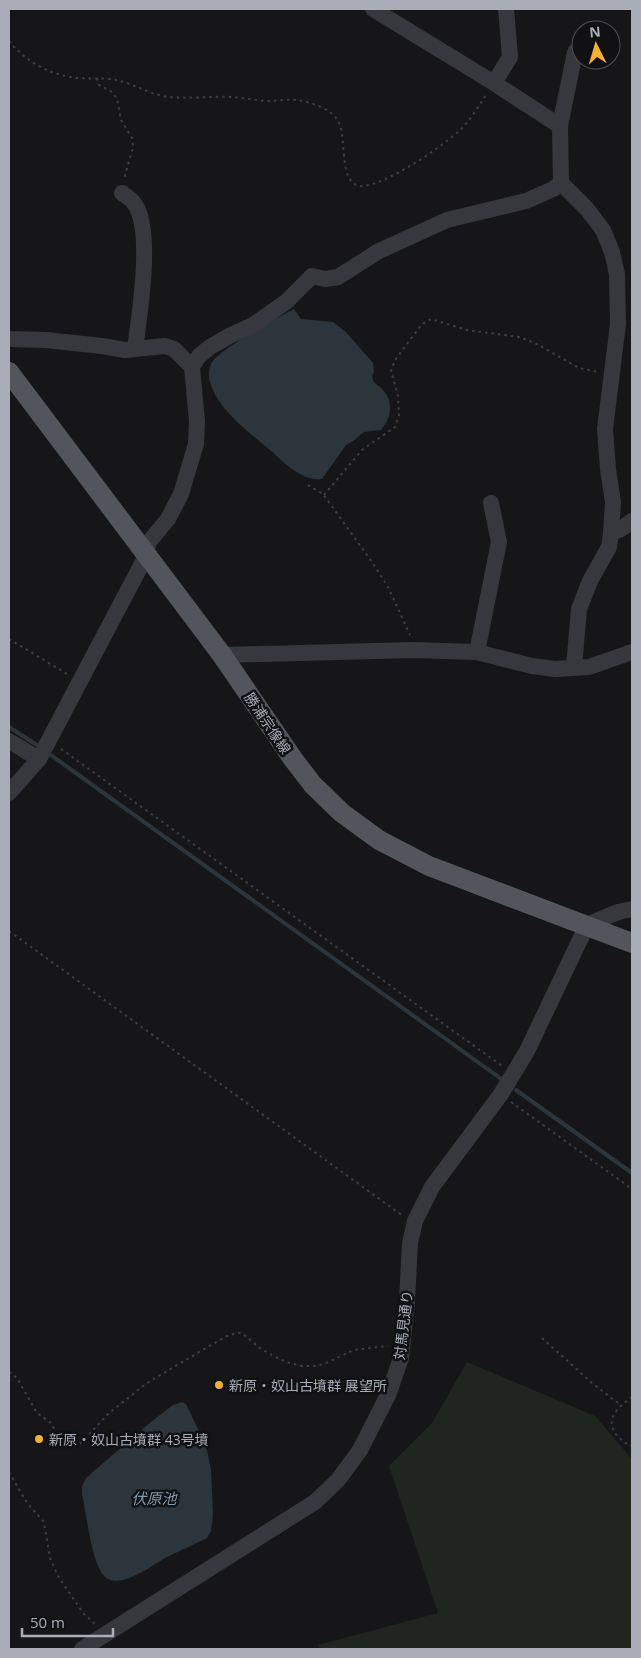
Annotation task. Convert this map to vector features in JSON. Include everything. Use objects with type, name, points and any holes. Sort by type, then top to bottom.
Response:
[{"type":"main road","name":"勝浦宗像線","points":[[9,372],[222,656],[293,759],[313,785],[350,819],[379,840],[429,866],[632,943]]},
{"type":"street","points":[[373,9],[560,126]]},
{"type":"street","points":[[494,83],[510,57],[506,9]]},
{"type":"street","points":[[192,367],[210,347],[259,321],[286,302],[312,276],[325,279],[338,277],[379,251],[447,220],[526,200],[554,189],[560,183],[560,126],[571,70]]},
{"type":"street","points":[[560,183],[588,209],[603,230],[612,252],[616,274],[618,324],[604,429],[613,502],[611,533],[609,547],[590,581],[579,609],[574,667]]},
{"type":"street","points":[[122,193],[134,203],[141,218],[145,251],[135,349]]},
{"type":"street","points":[[9,339],[46,340],[125,350],[165,346],[174,349],[192,367],[197,421],[196,444],[181,494],[168,519],[148,544],[146,556],[44,749],[9,793]]},
{"type":"street","points":[[477,652],[499,542],[491,503]]},
{"type":"street","points":[[611,533],[632,521]]},
{"type":"street","points":[[222,656],[412,650],[477,652],[532,666],[555,669],[589,667],[632,652]]},
{"type":"street","points":[[9,741],[44,749]]},
{"type":"street","points":[[587,925],[618,912],[632,909]]},
{"type":"street","name":"対馬見通り","points":[[82,1649],[315,1502],[338,1480],[360,1450],[389,1393],[400,1358],[407,1301],[410,1243],[414,1221],[432,1187],[501,1094],[527,1051],[587,925]]},
{"type":"path","points":[[9,41],[22,56],[38,66],[66,77],[122,81],[154,94],[168,97],[232,97],[268,101],[298,100],[313,104],[328,111],[338,121],[343,136],[348,180],[354,185],[363,186],[384,180],[453,136],[472,115],[494,83]]},
{"type":"path","points":[[97,78],[99,85],[112,92],[117,99],[121,120],[132,138],[133,147],[122,193]]},
{"type":"path","points":[[324,496],[362,450],[395,427],[399,415],[398,396],[391,371],[394,360],[422,324],[430,319],[466,330],[519,337],[536,343],[579,368],[604,373],[612,372]]},
{"type":"path","points":[[308,484],[324,496],[388,587],[411,638],[412,650]]},
{"type":"path","points":[[9,639],[80,681]]},
{"type":"path","points":[[44,749],[513,1074]]},
{"type":"path","points":[[9,931],[399,1214],[414,1221]]},
{"type":"path","points":[[501,1094],[632,1189]]},
{"type":"path","points":[[9,1372],[17,1378],[37,1413],[50,1422],[63,1444],[68,1448],[75,1447],[82,1442],[109,1413],[147,1383],[227,1336],[242,1333],[261,1349],[286,1362],[302,1366],[318,1366],[354,1350],[379,1347],[402,1341]]},
{"type":"path","points":[[542,1338],[622,1406]]},
{"type":"path","points":[[632,1397],[616,1410],[611,1424],[613,1432],[632,1446]]},
{"type":"path","points":[[9,1472],[27,1503],[44,1522],[50,1558],[58,1576],[83,1613],[104,1634]]},
{"type":"shaded area","points":[[467,1362],[595,1416],[632,1459],[632,1649],[320,1649],[318,1645],[438,1613],[389,1466],[432,1423]]},
{"type":"water","points":[[294,309],[301,319],[333,322],[346,332],[373,363],[373,380],[385,393],[390,403],[389,415],[381,430],[364,432],[346,445],[322,479],[311,478],[296,472],[244,428],[220,402],[209,380],[211,364],[225,350]]},
{"type":"water","name":"伏原池","points":[[182,1402],[186,1404],[206,1446],[211,1469],[213,1515],[211,1531],[207,1538],[165,1558],[133,1577],[115,1581],[107,1578],[101,1572],[94,1554],[82,1486],[86,1478],[152,1421],[173,1405]]},
{"type":"waterway","points":[[9,727],[40,747]]},
{"type":"waterway","points":[[48,753],[500,1078]]},
{"type":"waterway","points":[[516,1090],[632,1173]]},
{"type":"place","name":"新原・奴山古墳群 展望所","points":[[219,1385]]},
{"type":"place","name":"新原・奴山古墳群 43号墳","points":[[39,1439]]}]
